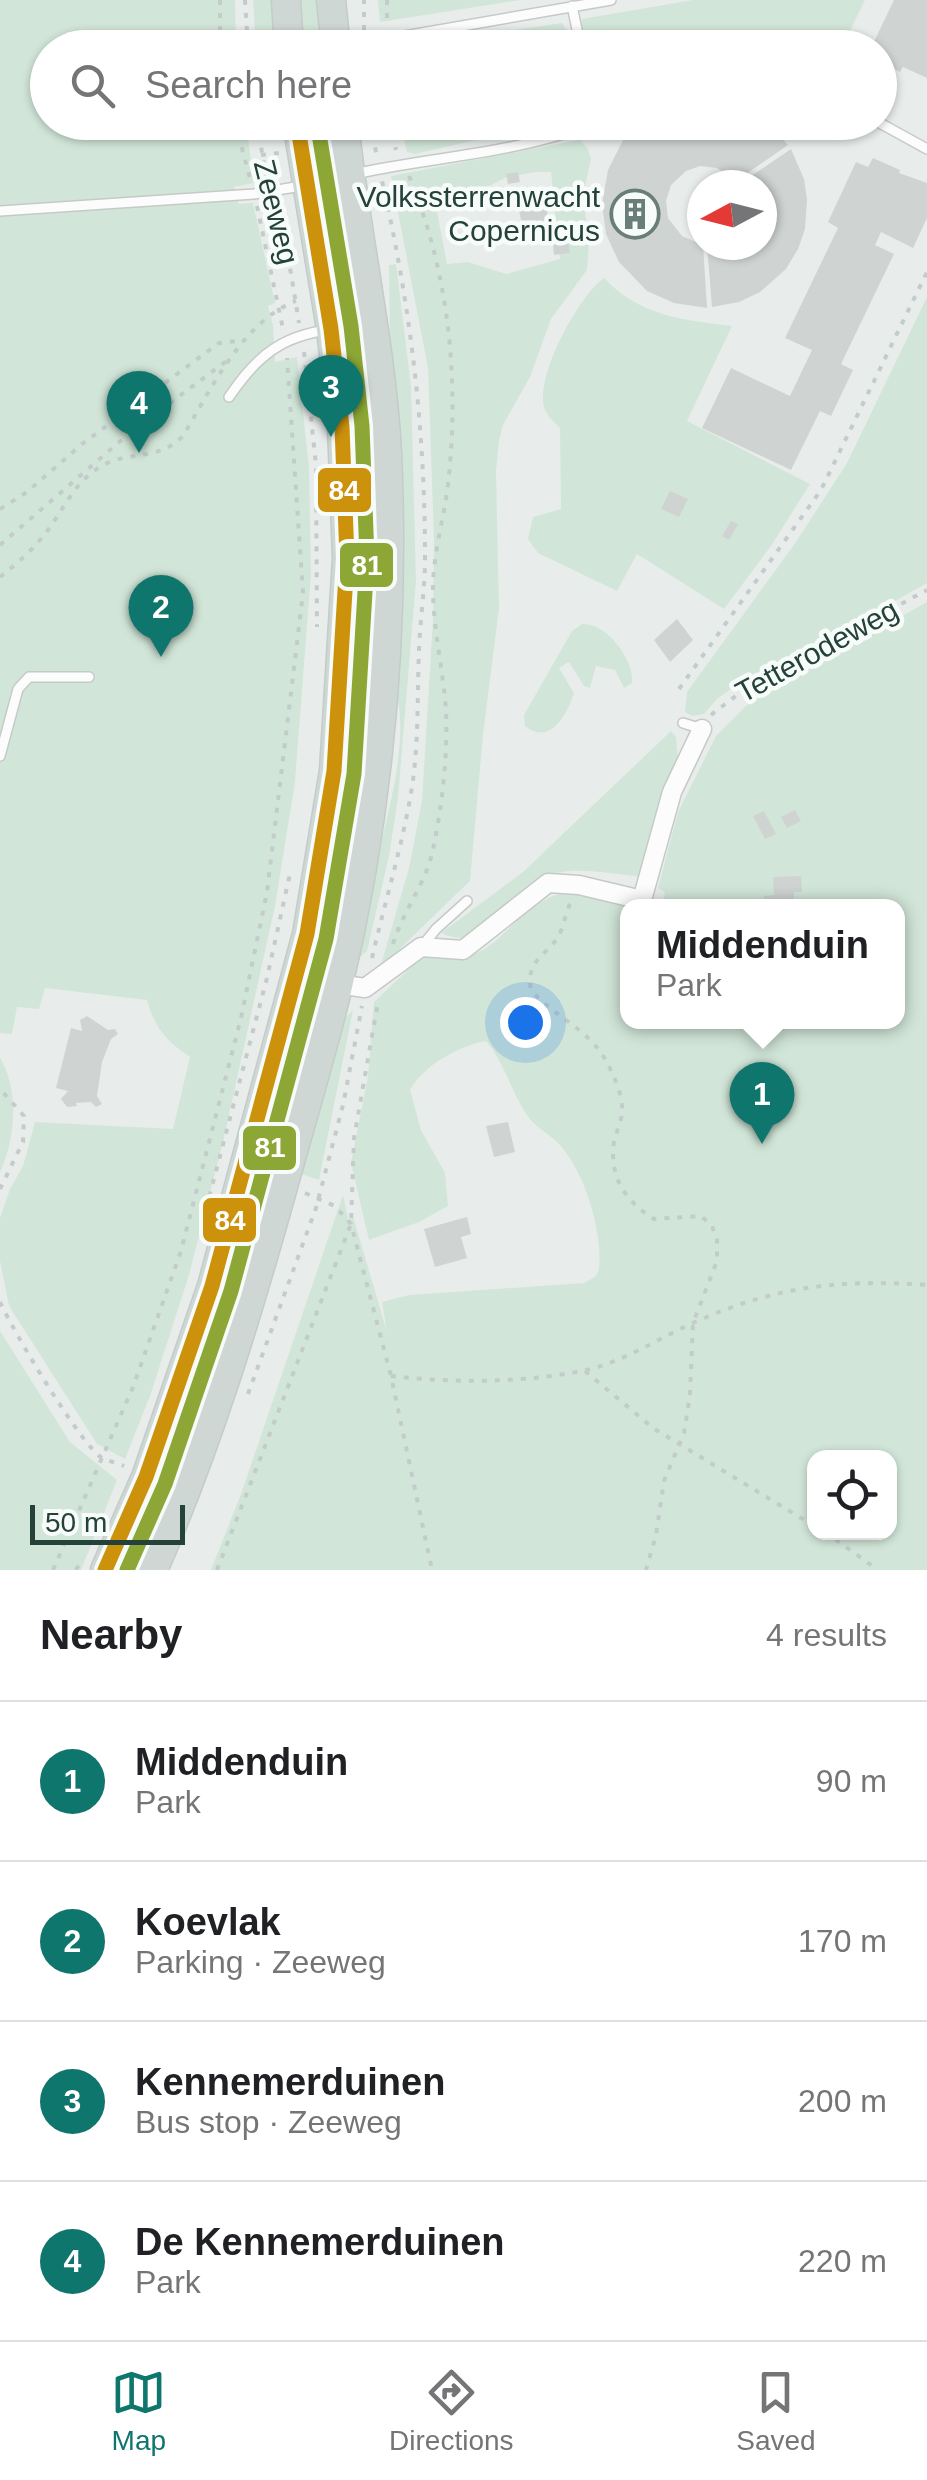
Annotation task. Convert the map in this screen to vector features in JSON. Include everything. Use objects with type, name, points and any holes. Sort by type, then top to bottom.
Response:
[{"type":"main road","points":[[286,0],[288,30]]},
{"type":"main road","points":[[332,0],[344,30]]},
{"type":"main road","name":"Zeeweg","points":[[95,1562],[129,1474],[212,1286],[280,1043],[307,934],[326,829],[334,771],[346,558],[342,427],[331,328],[300,140]]},
{"type":"main road","points":[[153,1570],[204,1444],[283,1186],[352,986],[382,714],[389,527],[374,324],[346,140]]},
{"type":"street","points":[[642,899],[692,726]]},
{"type":"street","points":[[352,986],[384,975],[422,947],[464,950],[540,887],[556,882],[638,899]]},
{"type":"lane","points":[[435,30],[611,0]]},
{"type":"lane","points":[[572,6],[577,30]]},
{"type":"lane","points":[[897,132],[927,149]]},
{"type":"lane","points":[[351,175],[530,140]]},
{"type":"lane","points":[[0,211],[254,194],[306,184]]},
{"type":"lane","points":[[230,397],[250,366],[286,341],[331,328],[374,324]]},
{"type":"lane","points":[[0,756],[18,689],[29,677],[89,677]]},
{"type":"lane","points":[[422,947],[436,928],[467,901]]},
{"type":"path","points":[[220,0],[220,30]]},
{"type":"path","points":[[245,0],[247,30]]},
{"type":"path","points":[[355,30],[364,0]]},
{"type":"path","points":[[53,1570],[104,1458],[181,1251],[241,1018],[267,892],[303,593],[286,341],[240,140]]},
{"type":"path","name":"Zeeweg","points":[[260,140],[301,334],[316,466],[317,632]]},
{"type":"path","points":[[394,140],[424,213],[448,317],[452,427],[449,477],[432,587],[446,728],[432,854],[420,889],[397,930],[364,1066],[354,1138],[351,1224],[391,1376],[432,1570]]},
{"type":"path","points":[[678,688],[821,490],[927,272]]},
{"type":"path","points":[[0,577],[41,539],[60,507],[87,477],[106,464],[150,456],[172,447],[184,436],[246,340],[278,307],[296,301]]},
{"type":"path","points":[[0,509],[219,343],[246,340]]},
{"type":"path","points":[[0,545],[132,430],[235,354]]},
{"type":"path","name":"Tetterodeweg","points":[[692,726],[750,685],[927,590]]},
{"type":"path","points":[[204,1220],[293,863]]},
{"type":"path","points":[[579,886],[558,937],[535,961],[529,981],[531,990],[578,1026],[612,1072],[622,1111],[613,1163],[626,1197],[654,1220],[701,1216],[712,1226],[717,1240],[717,1261],[693,1323],[690,1395],[679,1444],[664,1481],[646,1570]]},
{"type":"path","points":[[245,1402],[319,1197],[342,1105],[352,986]]},
{"type":"path","points":[[0,1189],[24,1142],[24,1116],[1,1090]]},
{"type":"path","points":[[283,1186],[336,1206],[351,1224]]},
{"type":"path","points":[[217,1570],[351,1224]]},
{"type":"path","points":[[391,1376],[425,1380],[502,1379],[586,1370],[693,1323],[784,1292],[866,1281],[927,1285]]},
{"type":"path","points":[[0,1302],[10,1325],[75,1425],[104,1458],[129,1474]]},
{"type":"path","points":[[586,1370],[652,1428],[807,1522]]},
{"type":"path","points":[[836,1540],[878,1570]]},
{"type":"path","points":[[76,1570],[95,1562]]},
{"type":"green space","points":[[0,0],[235,0],[236,30],[30,30],[30,140],[248,140],[254,183],[234,187],[239,204],[253,203],[275,303],[268,306],[275,362],[297,357],[309,467],[311,574],[295,782],[275,906],[189,1275],[125,1459],[97,1444],[9,1306],[0,1261],[0,1218],[23,1166],[35,1122],[173,1129],[190,1057],[162,1033],[147,1000],[45,988],[39,1009],[17,1007],[12,1034],[0,1033]]},
{"type":"green space","points":[[253,0],[277,0],[279,30],[255,30]]},
{"type":"green space","points":[[296,0],[319,0],[321,30],[298,30]]},
{"type":"green space","points":[[378,0],[520,0],[380,22]]},
{"type":"green space","points":[[693,0],[865,0],[850,30],[582,30],[582,19]]},
{"type":"green space","points":[[562,23],[566,30],[514,30]]},
{"type":"green space","points":[[404,140],[476,140],[415,154],[407,152]]},
{"type":"green space","points":[[580,140],[591,159],[583,196],[589,244],[587,270],[551,319],[530,377],[503,425],[499,441],[499,608],[470,881],[380,968],[409,868],[422,801],[433,619],[428,368],[391,176]],"holes":[[[551,172],[560,259],[506,274],[468,262],[447,264],[437,212],[507,177]]]},
{"type":"green space","points":[[336,151],[359,308],[344,311],[310,155]]},
{"type":"green space","points":[[396,264],[411,386],[416,581],[398,798],[389,856],[367,951],[355,961],[393,789],[400,733],[394,687],[389,265]]},
{"type":"green space","points":[[604,278],[632,301],[663,314],[732,326],[687,421],[810,484],[771,546],[724,609],[637,554],[617,591],[538,553],[528,539],[533,517],[561,509],[560,428],[545,410],[546,379],[571,320]]},
{"type":"green space","points":[[927,297],[927,583],[796,657],[738,684],[704,714],[692,716],[685,712],[687,692],[796,542],[847,463]]},
{"type":"green space","points":[[354,340],[377,529],[371,729],[329,986],[281,1161],[269,1163],[260,1152],[328,885],[342,343]]},
{"type":"green space","points":[[927,602],[927,1570],[211,1570],[241,1494],[343,1195],[349,1223],[352,1213],[387,1332],[382,1302],[409,1295],[584,1283],[599,1270],[595,1219],[583,1183],[566,1153],[527,1115],[486,1041],[443,1058],[424,1072],[410,1090],[421,1130],[445,1173],[448,1206],[419,1222],[369,1240],[351,1163],[368,1076],[374,1002],[429,950],[458,955],[477,953],[546,899],[574,892],[589,894],[620,902],[620,1029],[905,1029],[905,899],[664,899],[665,892],[658,888],[678,812],[716,736],[766,692]]},
{"type":"green space","points":[[582,624],[600,629],[617,644],[629,664],[632,683],[624,688],[615,670],[596,666],[590,688],[584,686],[569,662],[559,668],[574,693],[567,710],[550,730],[534,731],[525,726],[524,715],[572,631]]},
{"type":"green space","points":[[671,731],[676,737],[678,761],[643,877],[588,871],[557,873],[542,879],[488,927],[473,935],[458,938],[441,933],[523,872]]},
{"type":"green space","points":[[353,1010],[319,1180],[301,1174],[344,1019]]},
{"type":"green space","points":[[0,1058],[10,1084],[13,1114],[0,1172]]},
{"type":"green space","points":[[249,1200],[264,1200],[266,1219],[147,1570],[120,1570]]},
{"type":"green space","points":[[0,1331],[70,1442],[117,1480],[81,1570],[0,1570]]},
{"type":"building","points":[[894,0],[927,0],[927,78],[903,67],[897,70],[897,30],[880,30]]},
{"type":"building","name":"Volkssterrenwacht Copernicus","points":[[623,140],[783,140],[788,145],[752,170],[700,166],[687,170],[671,185],[666,201],[668,218],[687,238],[687,260],[704,260],[707,308],[674,303],[647,291],[619,262],[606,234],[602,204],[608,170]]},
{"type":"building","points":[[791,149],[804,179],[807,200],[805,229],[798,249],[786,269],[760,292],[739,302],[712,307],[708,260],[777,260],[777,170],[760,170]]},
{"type":"building","points":[[873,158],[927,183],[927,218],[913,248],[881,232],[875,245],[894,254],[841,364],[853,370],[831,416],[820,411],[791,470],[702,428],[731,368],[790,396],[812,350],[785,338],[838,228],[828,222],[856,162],[868,167]]},
{"type":"building","points":[[518,172],[520,182],[508,184],[506,174]]},
{"type":"building","points":[[545,190],[550,241],[534,244],[532,231],[524,233],[517,202],[523,201],[522,193]]},
{"type":"building","points":[[568,242],[570,253],[554,255],[553,244]]},
{"type":"building","points":[[670,491],[688,499],[679,517],[661,509]]},
{"type":"building","points":[[731,521],[738,524],[729,540],[722,536]]},
{"type":"building","points":[[677,619],[693,640],[670,662],[654,640]]},
{"type":"building","points":[[795,810],[801,821],[787,828],[781,817]]},
{"type":"building","points":[[764,811],[776,834],[765,839],[753,816]]},
{"type":"building","points":[[801,876],[802,892],[794,892],[794,899],[764,899],[774,895],[773,877]]},
{"type":"building","points":[[87,1016],[118,1034],[111,1039],[102,1062],[97,1096],[102,1104],[96,1107],[91,1102],[76,1103],[77,1106],[67,1107],[61,1099],[68,1091],[56,1088],[71,1028],[82,1031],[80,1020]]},
{"type":"building","points":[[508,1122],[515,1152],[494,1157],[486,1126]]},
{"type":"building","points":[[467,1217],[471,1234],[461,1237],[467,1258],[435,1267],[424,1229]]},
{"type":"transit line","name":"84","points":[[105,1570],[146,1477],[212,1286],[307,934],[334,771],[347,558],[342,427],[331,329],[300,140]]},
{"type":"transit line","name":"81","points":[[127,1570],[165,1484],[231,1291],[326,939],[354,774],[367,559],[362,426],[351,326],[320,140]]},
{"type":"place","name":"Volkssterrenwacht Copernicus","points":[[635,214]]},
{"type":"place","name":"Kennemerduinen","points":[[331,437]]},
{"type":"place","name":"De Kennemerduinen","points":[[139,453]]},
{"type":"place","name":"Koevlak","points":[[161,657]]},
{"type":"place","name":"Middenduin","points":[[762,1144]]}]
